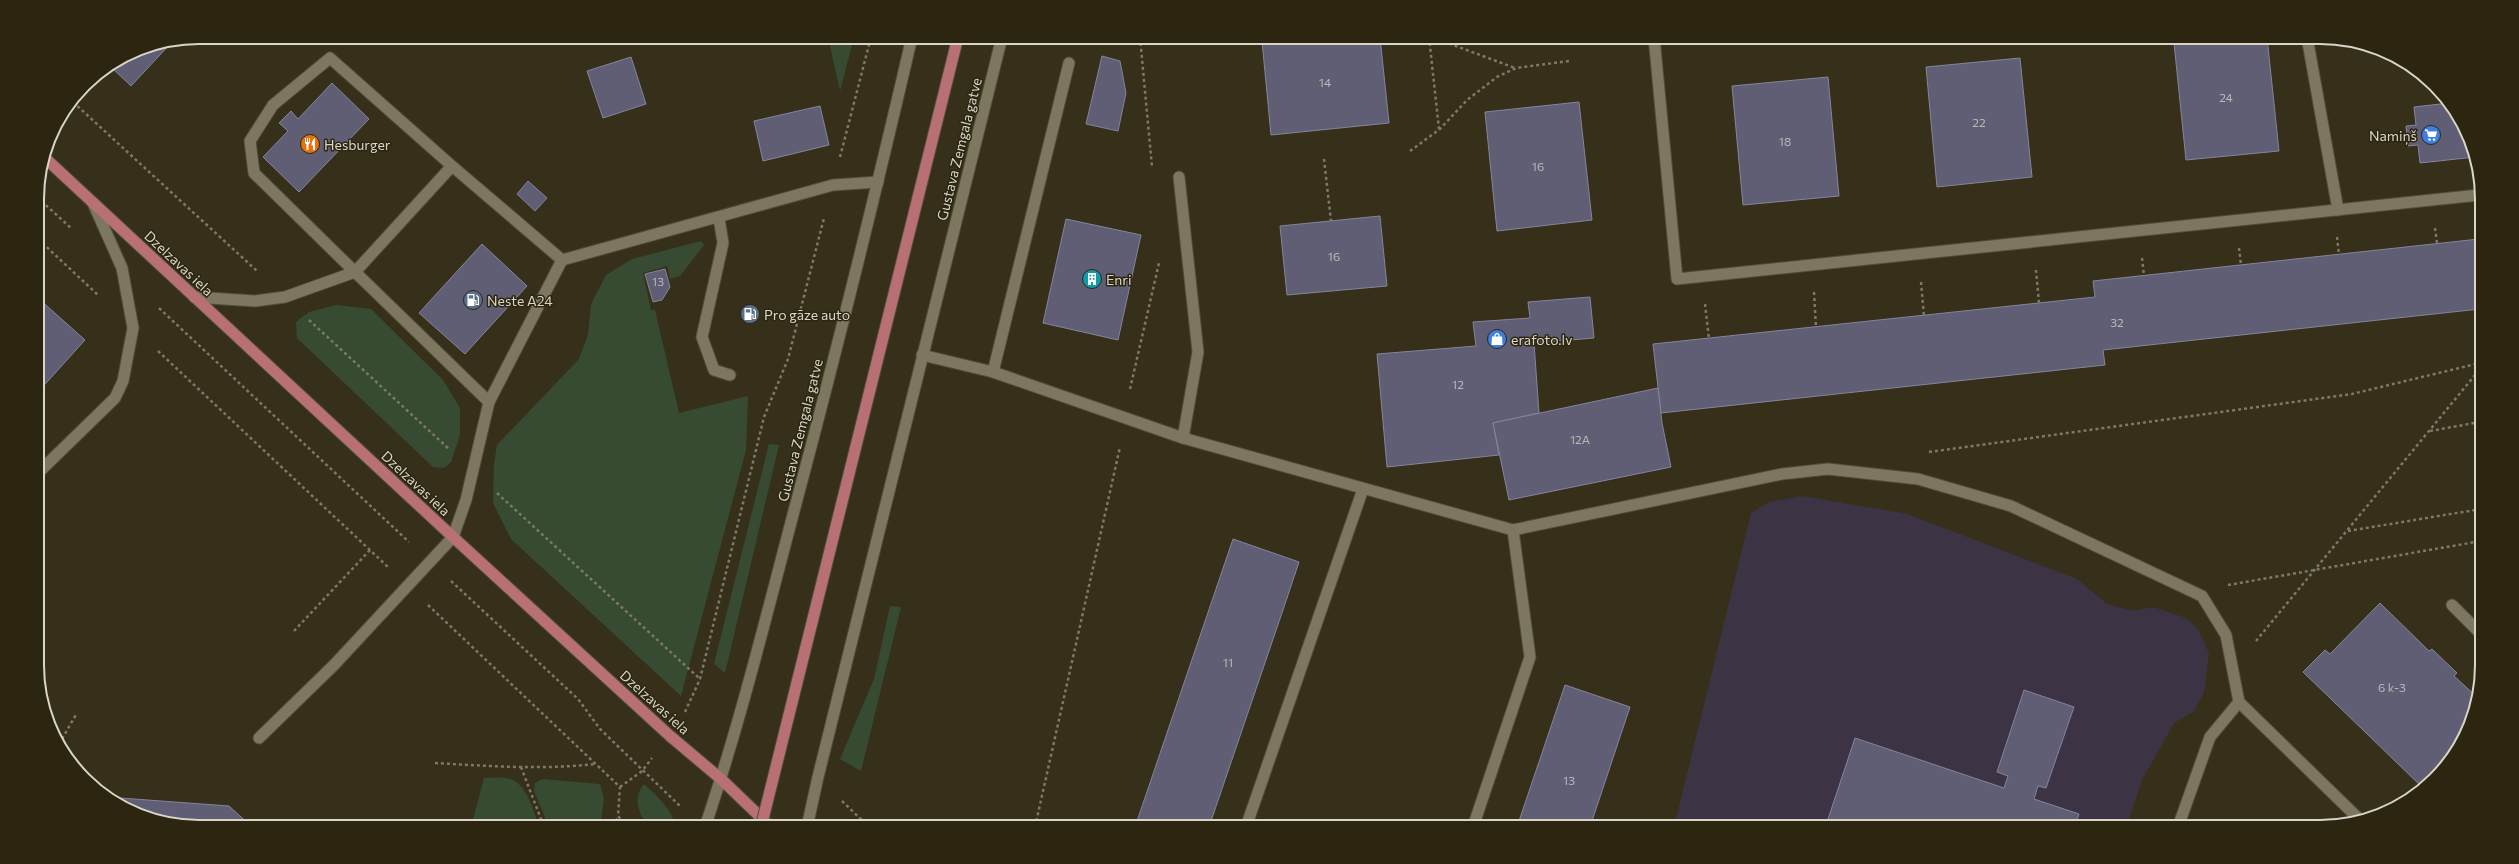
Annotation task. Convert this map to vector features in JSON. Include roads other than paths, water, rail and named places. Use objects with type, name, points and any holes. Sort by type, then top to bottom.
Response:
[{"type":"main road","name":"Gustava Zemgala gatve","points":[[762,820],[956,44]]},
{"type":"main road","name":"Dzelzavas iela","points":[[49,161],[453,537],[670,736],[721,779],[764,820]]},
{"type":"street","name":"Gustava Zemgala gatve","points":[[707,820],[745,701],[878,182],[910,44]]},
{"type":"street","name":"Gustava Zemgala gatve","points":[[809,820],[818,776],[922,355],[1000,44]]},
{"type":"street","points":[[1655,44],[1677,279],[2475,195]]},
{"type":"street","points":[[2308,44],[2338,210]]},
{"type":"street","points":[[489,402],[254,173],[250,141],[273,105],[330,58],[452,166],[562,260]]},
{"type":"street","points":[[993,372],[1069,63]]},
{"type":"street","points":[[194,297],[255,301],[285,297],[355,272],[452,166]]},
{"type":"street","points":[[1179,177],[1198,352],[1183,438]]},
{"type":"street","points":[[259,738],[334,665],[431,563],[453,537],[466,500],[489,402],[562,260],[719,218],[833,185],[878,182]]},
{"type":"street","points":[[44,467],[115,398],[123,381],[134,328],[124,276],[92,202]]},
{"type":"street","points":[[719,218],[723,244],[702,338],[714,370],[730,375]]},
{"type":"street","points":[[922,355],[993,372],[1183,438],[1514,530],[1782,474],[1828,469],[1918,479],[2011,506],[2202,596],[2226,635],[2239,702],[2356,816]]},
{"type":"street","points":[[1248,820],[1363,489]]},
{"type":"street","points":[[1475,820],[1530,657],[1514,530]]},
{"type":"street","points":[[2452,605],[2475,628]]},
{"type":"street","points":[[2180,820],[2210,736],[2239,702]]},
{"type":"place","name":"Namiņš","points":[[2431,135]]},
{"type":"place","name":"Hesburger","points":[[310,144]]},
{"type":"place","name":"Enri","points":[[1092,279]]},
{"type":"place","name":"Neste A24","points":[[473,300]]},
{"type":"place","name":"Pro gāze auto","points":[[750,314]]},
{"type":"place","name":"erafoto.lv","points":[[1497,339]]}]
